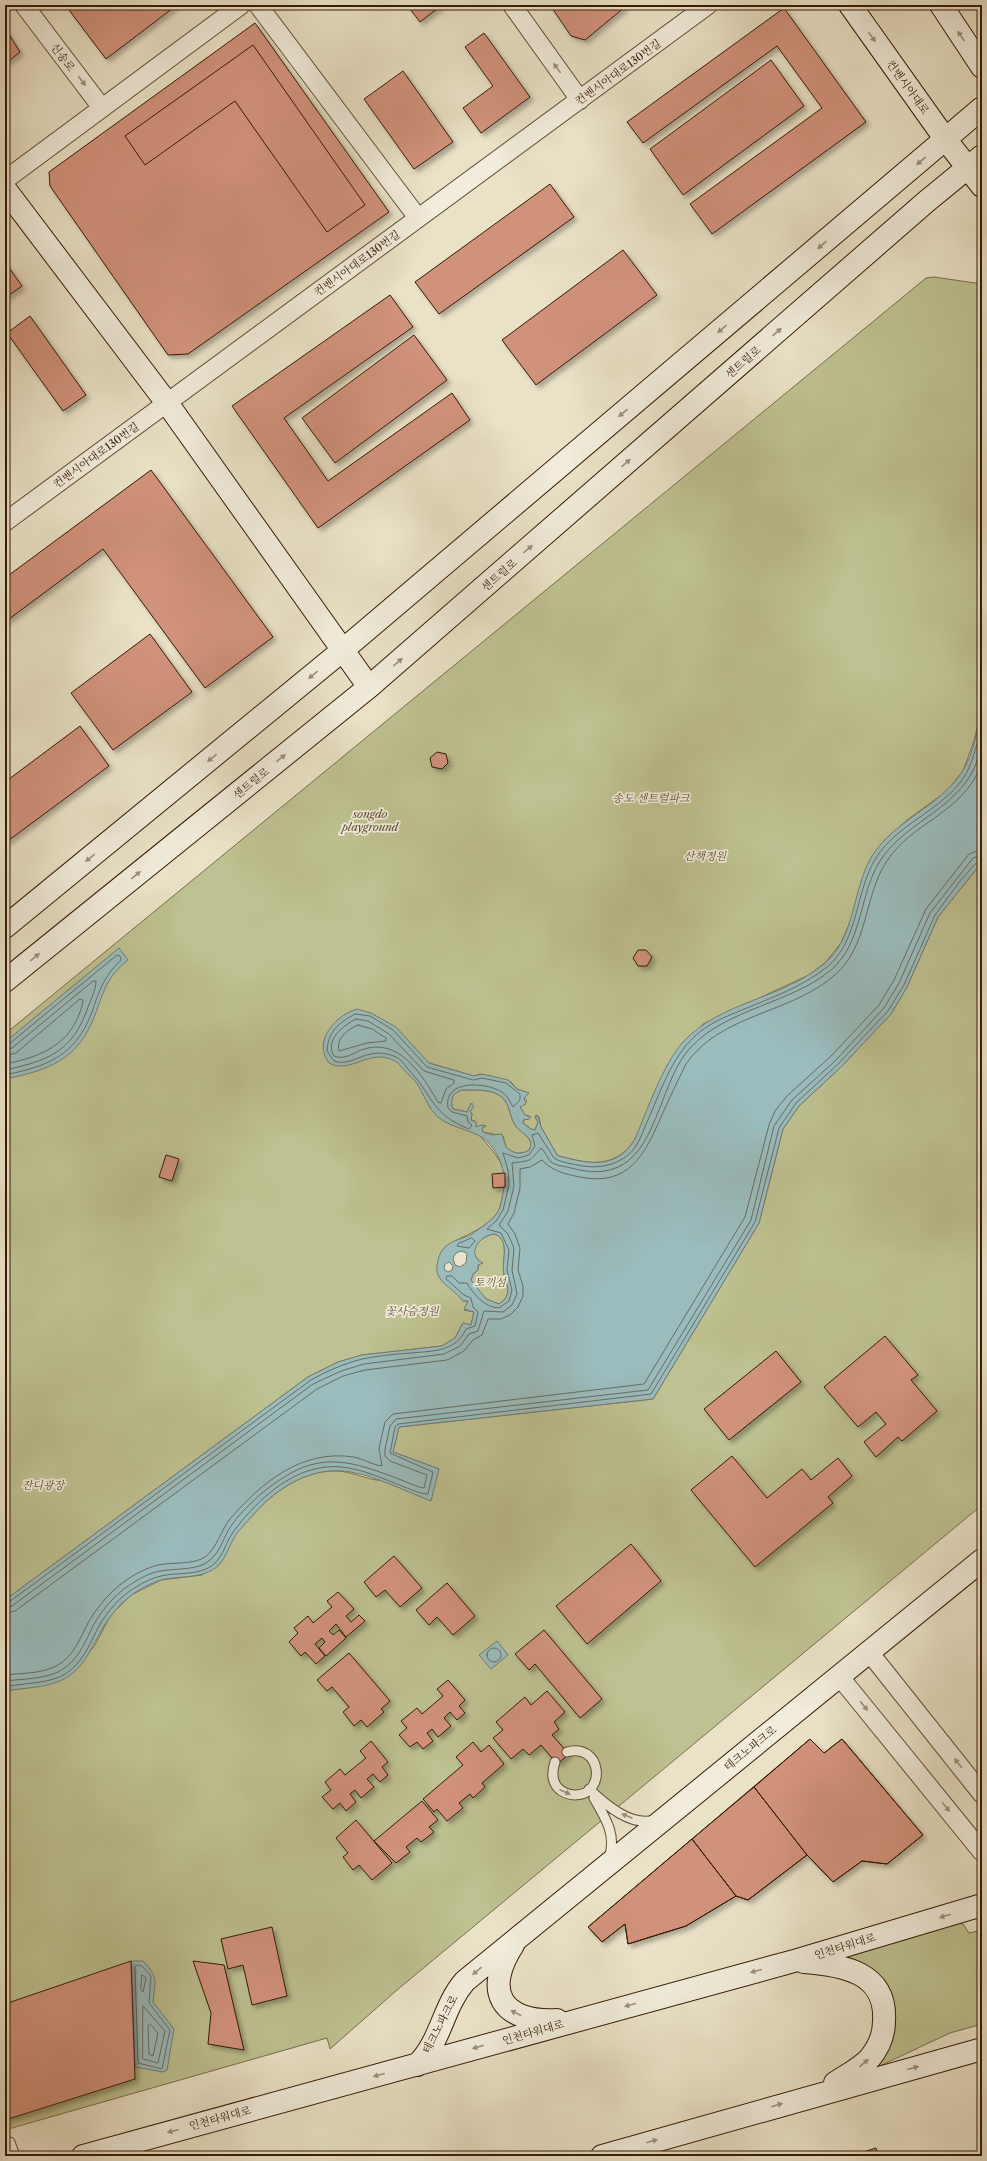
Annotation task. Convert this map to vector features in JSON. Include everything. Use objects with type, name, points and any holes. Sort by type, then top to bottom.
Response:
[{"type":"main road","name":"컨벤시아대로","points":[[850,5],[946,140],[975,161],[982,186]]},
{"type":"main road","points":[[941,5],[982,67]]},
{"type":"main road","points":[[5,927],[343,650],[982,108]]},
{"type":"main road","name":"센트럴로","points":[[5,981],[369,687],[975,161]]},
{"type":"main road","points":[[5,189],[167,403],[369,687]]},
{"type":"main road","name":"테크노파크로","points":[[417,2065],[433,2042],[458,1990],[472,1975],[982,1560]]},
{"type":"main road","name":"인천타워대로","points":[[83,2156],[794,1961],[982,1905]]},
{"type":"main road","name":"테크노파크로","points":[[518,1937],[501,1968],[498,1979],[500,1999],[513,2012],[532,2019],[547,2020],[582,2018]]},
{"type":"main road","points":[[794,1961],[830,1965],[852,1970],[874,1984],[883,2005],[884,2030],[875,2052],[860,2066],[821,2093]]},
{"type":"main road","points":[[602,2156],[821,2093],[982,2049]]},
{"type":"street","name":"신송로","points":[[24,5],[102,108]]},
{"type":"street","points":[[5,180],[241,5]]},
{"type":"street","points":[[258,5],[418,218]]},
{"type":"street","points":[[512,5],[580,100]]},
{"type":"street","name":"컨벤시아대로130번길","points":[[5,522],[708,5]]},
{"type":"street","points":[[869,1652],[982,1794]]},
{"type":"street","points":[[839,1676],[982,1852]]},
{"type":"lane","points":[[555,1762],[553,1776],[559,1788],[571,1795],[578,1795],[589,1790],[595,1781],[597,1774],[592,1759],[580,1751],[567,1752]]},
{"type":"lane","points":[[589,1790],[602,1802],[626,1816],[650,1822],[664,1818]]},
{"type":"lane","points":[[589,1790],[611,1832],[612,1848],[606,1866]]},
{"type":"lane","points":[[10,2142],[15,2156]]},
{"type":"green space","name":"송도 센트럴파크","points":[[934,277],[982,284],[982,708],[974,741],[963,771],[947,791],[907,820],[885,840],[841,943],[826,962],[809,975],[703,1024],[630,1147],[613,1159],[588,1162],[569,1159],[557,1155],[541,1127],[539,1117],[536,1115],[535,1117],[538,1122],[535,1130],[523,1123],[523,1120],[529,1119],[529,1116],[525,1115],[520,1107],[527,1101],[524,1098],[529,1093],[517,1089],[511,1082],[480,1074],[474,1076],[429,1063],[421,1080],[480,1136],[500,1161],[505,1174],[504,1192],[496,1215],[477,1230],[445,1247],[441,1280],[459,1295],[463,1301],[468,1301],[464,1310],[474,1312],[471,1325],[463,1323],[455,1338],[442,1346],[362,1355],[338,1362],[308,1377],[5,1600],[5,1034],[926,278]]},
{"type":"green space","points":[[982,862],[982,1505],[397,1990],[330,2049],[327,2038],[5,2130],[5,1691],[56,1682],[94,1647],[110,1616],[131,1595],[161,1580],[202,1575],[242,1525],[274,1495],[292,1483],[311,1474],[331,1471],[381,1480],[439,1469],[393,1452],[399,1427],[653,1399],[759,1223],[783,1129],[799,1106],[841,1067],[891,1014],[907,987],[938,917]]},
{"type":"green space","points":[[462,1090],[486,1091],[495,1093],[503,1098],[515,1125],[529,1139],[531,1146],[529,1150],[520,1153],[511,1151],[506,1147],[503,1136],[483,1132],[482,1128],[486,1126],[476,1127],[475,1121],[471,1120],[472,1114],[470,1111],[472,1103],[467,1112],[453,1109],[451,1103],[452,1097]]},
{"type":"green space","name":"토끼섬","points":[[495,1234],[503,1241],[503,1269],[508,1290],[506,1298],[499,1304],[486,1299],[471,1281],[480,1262],[473,1253],[475,1246],[484,1238]]},
{"type":"green space","points":[[958,1923],[963,1924],[969,1933],[982,1930],[982,2024],[950,2033],[869,2071],[894,2015],[835,1957]]},
{"type":"water","points":[[982,708],[982,862],[938,917],[907,987],[891,1014],[841,1067],[799,1106],[783,1129],[759,1223],[653,1399],[399,1427],[393,1452],[439,1469],[431,1501],[381,1481],[351,1472],[323,1472],[297,1480],[273,1495],[263,1505],[237,1533],[222,1561],[213,1570],[199,1575],[158,1581],[128,1597],[104,1626],[82,1664],[70,1675],[56,1683],[49,1685],[5,1691],[5,1600],[308,1377],[338,1362],[362,1355],[442,1346],[455,1338],[463,1323],[471,1325],[474,1312],[464,1309],[468,1301],[463,1301],[441,1280],[437,1272],[438,1262],[443,1249],[454,1241],[472,1234],[497,1213],[500,1208],[504,1182],[504,1175],[500,1161],[493,1148],[483,1138],[451,1125],[439,1118],[429,1106],[416,1082],[396,1062],[386,1058],[377,1057],[345,1066],[337,1066],[329,1063],[324,1055],[323,1046],[325,1038],[334,1023],[349,1012],[357,1009],[371,1013],[396,1027],[429,1063],[474,1076],[482,1074],[508,1080],[517,1089],[529,1093],[524,1098],[526,1104],[520,1107],[525,1115],[531,1117],[523,1120],[523,1123],[535,1130],[538,1122],[535,1117],[538,1116],[541,1127],[557,1155],[570,1159],[591,1162],[611,1160],[628,1149],[635,1139],[650,1102],[669,1062],[683,1042],[698,1028],[715,1017],[734,1008],[790,985],[825,963],[835,952],[843,940],[861,883],[872,856],[882,843],[941,795],[962,772],[966,765],[977,733]],"holes":[[[459,1091],[486,1091],[495,1093],[503,1098],[515,1125],[529,1139],[531,1146],[529,1150],[520,1153],[511,1151],[506,1147],[502,1134],[491,1135],[483,1132],[482,1128],[486,1126],[481,1125],[476,1127],[476,1122],[471,1120],[472,1114],[470,1111],[474,1107],[471,1103],[467,1112],[453,1109],[452,1098]],[[495,1234],[500,1237],[504,1246],[503,1269],[508,1292],[505,1299],[499,1304],[486,1299],[471,1280],[473,1274],[478,1270],[478,1265],[483,1263],[475,1256],[476,1246],[489,1235]],[[461,1251],[467,1253],[466,1263],[460,1267],[455,1265],[453,1258],[456,1253]],[[449,1262],[453,1266],[452,1270],[448,1272],[444,1269],[445,1264]]]},
{"type":"water","points":[[119,948],[128,960],[115,972],[107,984],[95,1015],[80,1043],[71,1053],[48,1067],[21,1076],[5,1079],[5,1042]]},
{"type":"water","points":[[497,1641],[508,1655],[491,1669],[479,1655]]},
{"type":"water","points":[[131,1961],[143,1961],[152,1971],[155,1980],[153,2002],[174,2029],[167,2070],[163,2072],[135,2067]]},
{"type":"building","points":[[75,5],[177,5],[106,59],[69,10]]},
{"type":"building","points":[[407,5],[442,5],[420,22]]},
{"type":"building","points":[[550,5],[623,5],[625,7],[585,40],[571,36]]},
{"type":"building","points":[[784,8],[866,122],[712,234],[690,204],[822,108],[777,46],[643,143],[627,122]]},
{"type":"building","points":[[255,23],[389,212],[188,354],[168,355],[50,186],[49,172]]},
{"type":"building","points":[[5,28],[20,52],[5,64]]},
{"type":"building","points":[[484,33],[530,97],[481,133],[463,108],[493,86],[465,47]]},
{"type":"building","points":[[253,45],[365,205],[327,232],[235,101],[145,165],[125,136]]},
{"type":"building","points":[[771,60],[804,106],[683,195],[650,149]]},
{"type":"building","points":[[403,71],[453,142],[414,169],[364,99]]},
{"type":"building","points":[[550,184],[574,217],[439,314],[415,282]]},
{"type":"building","points":[[623,250],[657,295],[536,385],[502,340]]},
{"type":"building","points":[[5,262],[22,286],[5,298]]},
{"type":"building","points":[[390,295],[413,327],[284,418],[328,481],[452,393],[470,420],[318,528],[232,406]]},
{"type":"building","points":[[30,316],[86,395],[63,411],[7,333]]},
{"type":"building","points":[[414,335],[447,380],[335,463],[302,418]]},
{"type":"building","points":[[151,470],[273,637],[205,688],[103,549],[5,622],[5,578]]},
{"type":"building","points":[[150,634],[192,692],[113,750],[71,693]]},
{"type":"building","points":[[80,726],[109,766],[5,843],[5,782]]},
{"type":"building","points":[[437,752],[446,754],[448,763],[442,769],[432,767],[430,758]]},
{"type":"building","points":[[638,950],[646,950],[652,957],[647,966],[638,966],[633,958]]},
{"type":"building","points":[[166,1155],[179,1159],[172,1181],[159,1177]]},
{"type":"building","points":[[505,1173],[505,1187],[493,1188],[492,1174]]},
{"type":"building","points":[[885,1336],[918,1375],[911,1380],[937,1411],[902,1441],[898,1437],[876,1457],[864,1442],[886,1424],[876,1412],[858,1427],[824,1387]]},
{"type":"building","points":[[776,1351],[801,1382],[729,1440],[704,1409]]},
{"type":"building","points":[[732,1456],[767,1498],[802,1469],[811,1480],[838,1458],[852,1476],[828,1497],[833,1503],[755,1567],[691,1490]]},
{"type":"building","points":[[631,1544],[661,1581],[587,1644],[556,1606]]},
{"type":"building","points":[[394,1556],[422,1588],[400,1607],[385,1590],[376,1597],[364,1582]]},
{"type":"building","points":[[447,1583],[475,1616],[453,1635],[437,1617],[429,1625],[416,1610]]},
{"type":"building","points":[[338,1592],[354,1609],[346,1616],[351,1622],[359,1615],[365,1621],[346,1637],[336,1624],[329,1631],[333,1635],[339,1630],[346,1638],[326,1656],[319,1648],[325,1642],[322,1638],[315,1644],[325,1656],[316,1664],[305,1652],[301,1656],[289,1642],[298,1633],[294,1628],[308,1616],[313,1623],[332,1607],[327,1601]]},
{"type":"building","points":[[544,1630],[602,1699],[580,1718],[535,1664],[529,1670],[515,1654]]},
{"type":"building","points":[[349,1653],[390,1701],[381,1709],[384,1712],[367,1727],[361,1720],[354,1726],[343,1712],[349,1707],[332,1687],[327,1691],[317,1680]]},
{"type":"building","points":[[448,1680],[465,1700],[459,1706],[465,1713],[457,1720],[450,1712],[444,1718],[451,1726],[438,1737],[432,1729],[427,1733],[433,1741],[423,1749],[417,1742],[410,1747],[399,1735],[407,1728],[401,1721],[417,1708],[422,1714],[443,1696],[437,1689]]},
{"type":"building","points":[[547,1691],[565,1712],[554,1722],[559,1729],[552,1735],[569,1754],[557,1764],[541,1745],[529,1755],[523,1749],[511,1759],[493,1738],[503,1730],[496,1722],[525,1697],[531,1705]]},
{"type":"building","points":[[810,1739],[824,1753],[842,1739],[923,1835],[887,1864],[862,1861],[833,1882],[807,1855],[748,1900],[736,1896],[686,1926],[628,1944],[625,1924],[602,1942],[588,1927]]},
{"type":"building","points":[[810,1739],[824,1753],[842,1739],[923,1835],[887,1864],[862,1861],[833,1882],[807,1855],[754,1787]]},
{"type":"building","points":[[371,1741],[388,1762],[382,1767],[388,1775],[380,1782],[373,1774],[367,1779],[374,1787],[361,1798],[355,1790],[350,1794],[356,1802],[346,1811],[340,1803],[333,1809],[322,1797],[331,1790],[325,1782],[340,1769],[345,1775],[366,1758],[360,1751]]},
{"type":"building","points":[[473,1742],[481,1752],[489,1745],[504,1764],[482,1783],[485,1787],[473,1798],[470,1794],[459,1803],[463,1808],[447,1821],[437,1809],[434,1812],[423,1799],[463,1765],[456,1757]]},
{"type":"building","points":[[754,1787],[807,1855],[748,1900],[736,1896],[692,1839]]},
{"type":"building","points":[[422,1801],[438,1820],[429,1827],[434,1832],[421,1842],[417,1838],[406,1847],[410,1852],[396,1863],[374,1841]]},
{"type":"building","points":[[356,1820],[392,1863],[372,1880],[359,1865],[353,1870],[343,1857],[348,1853],[336,1838]]},
{"type":"building","points":[[692,1839],[736,1896],[686,1926],[628,1944],[625,1924],[602,1942],[588,1927]]},
{"type":"building","points":[[272,1927],[287,1996],[252,2005],[243,1965],[228,1969],[221,1939]]},
{"type":"building","points":[[131,1961],[135,2079],[5,2120],[5,2004]]},
{"type":"building","points":[[193,1961],[224,1965],[244,2050],[208,2044],[211,2013]]},
{"type":"building","points":[[876,2148],[878,2156],[851,2156]]},
{"type":"building","points":[[982,2151],[982,2156],[975,2156]]},
{"type":"park label","name":"songdo playground","points":[[370,820]]},
{"type":"park label","name":"산책정원","points":[[705,856]]},
{"type":"park label","name":"꽃사슴정원","points":[[412,1311]]},
{"type":"park label","name":"잔디광장","points":[[43,1485]]}]
